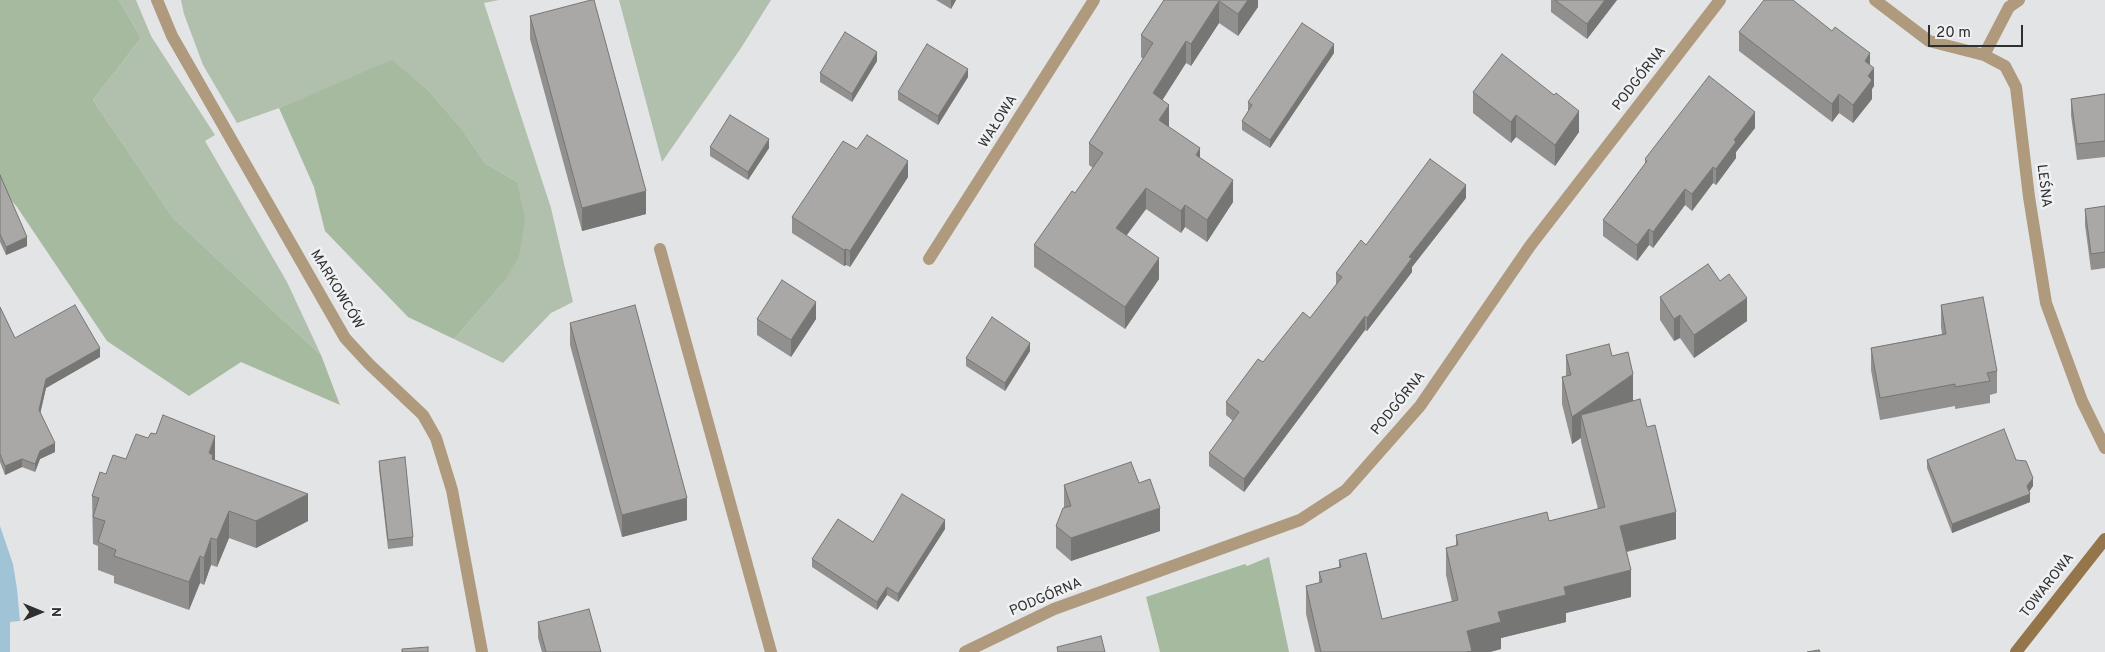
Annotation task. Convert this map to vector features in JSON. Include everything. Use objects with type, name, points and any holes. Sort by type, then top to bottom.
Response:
[{"type":"street","name":"MARKOWCÓW","points":[[157,0],[172,36],[345,338],[422,415],[436,438],[452,490],[482,652]]},
{"type":"street","name":"WAŁOWA","points":[[929,259],[1094,0]]},
{"type":"street","name":"PODGÓRNA","points":[[965,652],[1054,609],[1300,520],[1346,490],[1420,406],[1530,246],[1720,0]]},
{"type":"street","name":"LEŚNA","points":[[1875,0],[1930,41],[1984,55],[2005,66],[2016,88],[2029,197],[2046,303],[2082,401],[2105,448]]},
{"type":"street","points":[[1984,55],[2009,7],[2019,0]]},
{"type":"street","points":[[660,249],[770,652]]},
{"type":"street","name":"TOWAROWA","points":[[2016,652],[2105,539]]},
{"type":"green space","points":[[0,0],[119,0],[141,38],[93,100],[173,218],[321,355],[340,405],[241,362],[189,396],[107,341],[17,207],[0,187]]},
{"type":"green space","points":[[119,0],[136,0],[151,36],[215,135],[205,141],[287,282],[321,355],[173,218],[93,100],[141,38]]},
{"type":"green space","points":[[181,0],[499,0],[484,3],[551,208],[573,302],[551,313],[503,363],[454,339],[504,282],[517,182],[485,163],[461,128],[427,89],[392,61],[279,108],[237,123],[203,65],[184,14]]},
{"type":"green space","points":[[619,0],[771,0],[741,48],[662,162]]},
{"type":"green space","points":[[392,60],[427,89],[461,128],[485,163],[517,182],[525,219],[519,256],[504,282],[454,339],[408,317],[325,231],[314,187],[279,108]]},
{"type":"green space","points":[[1269,557],[1289,652],[1160,652],[1146,597],[1245,564],[1247,566]]},
{"type":"water","points":[[0,526],[13,564],[20,621],[10,622],[10,652],[0,652]]},
{"type":"building","points":[[594,0],[646,191],[582,208],[530,16]]},
{"type":"building","points":[[1164,0],[1248,0],[1238,14],[1219,1],[1191,44],[1186,41],[1153,93],[1169,105],[1159,120],[1200,148],[1196,155],[1233,180],[1207,220],[1185,205],[1181,211],[1146,188],[1116,228],[1159,258],[1125,307],[1034,245],[1072,191],[1075,193],[1103,153],[1089,143],[1153,43],[1141,35]]},
{"type":"building","points":[[1555,0],[1605,0],[1587,24]]},
{"type":"building","points":[[1764,0],[1793,0],[1832,31],[1835,27],[1870,53],[1865,61],[1874,68],[1868,76],[1872,80],[1853,105],[1839,94],[1832,104],[1739,32]]},
{"type":"building","points":[[1302,23],[1334,44],[1270,140],[1242,121],[1252,105],[1248,102]]},
{"type":"building","points":[[845,32],[877,52],[852,94],[820,73]]},
{"type":"building","points":[[927,44],[968,69],[938,116],[898,92]]},
{"type":"building","points":[[1502,54],[1554,95],[1556,93],[1579,111],[1555,145],[1516,115],[1511,122],[1473,92]]},
{"type":"building","points":[[1709,76],[1755,112],[1734,140],[1736,142],[1716,169],[1713,167],[1692,194],[1685,189],[1653,232],[1649,229],[1637,245],[1603,220],[1647,161],[1645,159]]},
{"type":"building","points":[[2105,94],[2105,141],[2077,144],[2071,99]]},
{"type":"building","points":[[730,115],[769,139],[748,172],[710,147]]},
{"type":"building","points":[[867,135],[908,161],[850,251],[844,250],[792,217],[843,141],[857,149]]},
{"type":"building","points":[[1430,159],[1466,185],[1409,257],[1412,258],[1367,318],[1365,316],[1244,479],[1209,453],[1239,412],[1226,402],[1258,359],[1263,362],[1303,312],[1310,318],[1342,277],[1336,273],[1361,240],[1366,245]]},
{"type":"building","points":[[0,175],[27,237],[6,247],[0,234]]},
{"type":"building","points":[[2105,206],[2105,252],[2091,254],[2085,209]]},
{"type":"building","points":[[1708,264],[1720,281],[1729,274],[1747,298],[1694,335],[1680,315],[1674,319],[1660,297]]},
{"type":"building","points":[[782,280],[816,302],[791,340],[757,319]]},
{"type":"building","points":[[1983,297],[1997,371],[1987,373],[1990,381],[1955,387],[1955,384],[1880,398],[1871,348],[1946,334],[1941,305]]},
{"type":"building","points":[[75,305],[100,348],[46,379],[39,410],[55,443],[40,451],[35,464],[22,459],[5,466],[0,454],[0,307],[15,338]]},
{"type":"building","points":[[635,305],[687,498],[622,515],[570,323]]},
{"type":"building","points":[[992,317],[1030,343],[1005,383],[966,358]]},
{"type":"building","points":[[1609,344],[1612,356],[1628,352],[1633,374],[1572,417],[1562,377],[1571,375],[1566,355]]},
{"type":"building","points":[[1640,399],[1647,427],[1655,425],[1676,512],[1620,526],[1631,570],[1564,587],[1566,595],[1498,612],[1501,622],[1467,631],[1472,651],[1321,652],[1306,586],[1322,582],[1319,572],[1341,567],[1339,560],[1366,553],[1382,619],[1458,600],[1446,548],[1458,545],[1456,535],[1547,512],[1549,521],[1605,507],[1581,415]]},
{"type":"building","points":[[163,415],[215,436],[209,453],[213,455],[212,459],[308,494],[256,521],[229,511],[217,540],[211,538],[204,558],[200,556],[189,582],[114,556],[116,550],[98,542],[105,521],[93,517],[99,498],[92,496],[100,472],[106,474],[113,455],[126,459],[136,434],[148,438],[151,433],[156,434]]},
{"type":"building","points":[[2004,429],[2016,460],[2026,461],[2033,478],[2027,486],[2030,494],[1952,524],[1927,460]]},
{"type":"building","points":[[405,457],[413,537],[388,540],[379,461]]},
{"type":"building","points":[[1131,462],[1139,483],[1150,479],[1160,508],[1071,538],[1056,526],[1063,508],[1071,506],[1064,485]]},
{"type":"building","points":[[902,494],[945,520],[898,594],[887,587],[877,602],[812,559],[838,519],[873,542]]},
{"type":"building","points":[[589,609],[601,652],[546,652],[538,622]]},
{"type":"building","points":[[1101,636],[1105,652],[1058,652],[1057,647]]},
{"type":"building","points":[[428,647],[428,652],[402,652],[402,649]]}]
